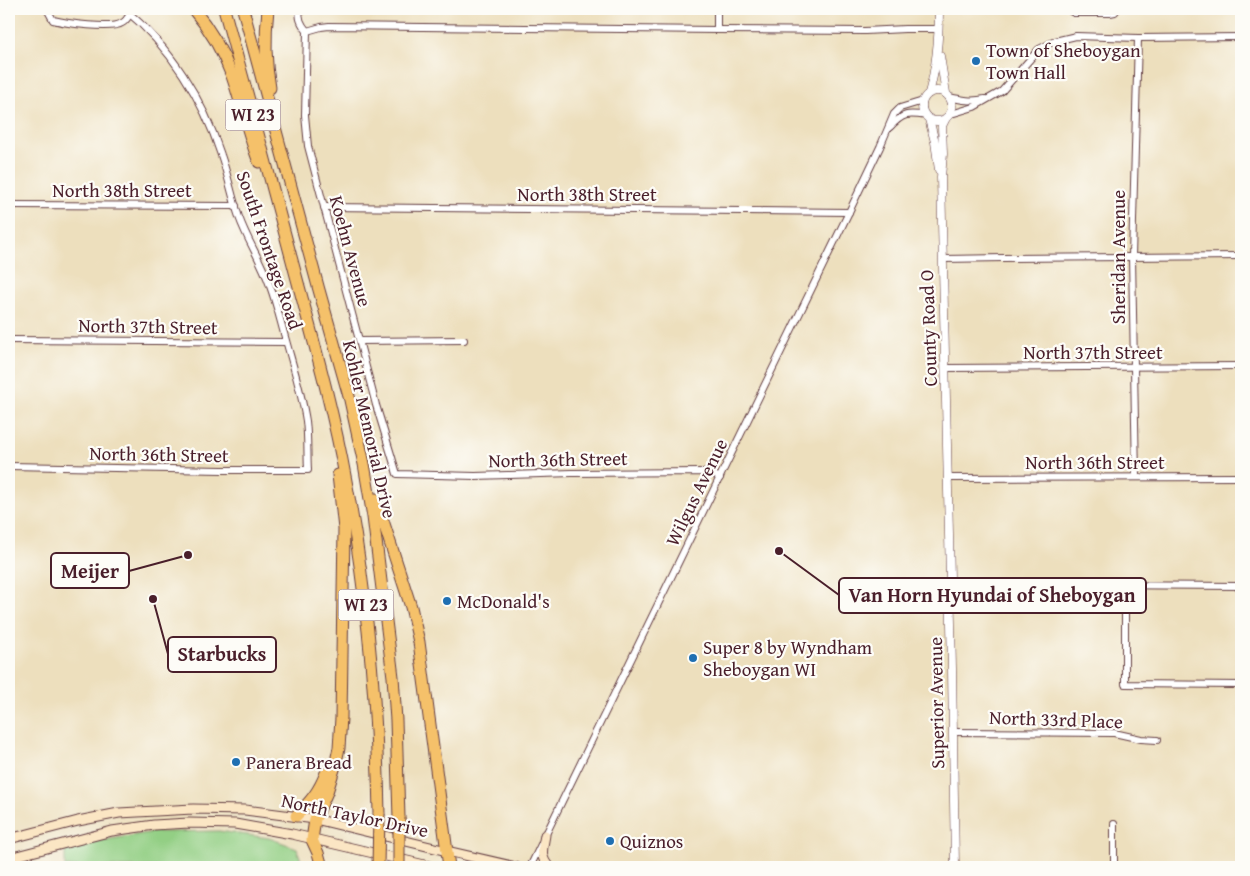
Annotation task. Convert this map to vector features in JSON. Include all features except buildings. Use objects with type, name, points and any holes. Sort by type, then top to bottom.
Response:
[{"type":"highway","points":[[193,9],[208,28],[231,75],[255,151],[282,221]]},
{"type":"highway","name":"Kohler Memorial Drive","points":[[224,9],[329,399],[355,527],[372,658],[377,740],[378,867]]},
{"type":"highway","name":"Kohler Memorial Drive","points":[[243,9],[318,290],[350,400],[364,464],[373,517],[393,677],[396,720],[399,867]]},
{"type":"highway","points":[[268,9],[266,30],[267,63],[274,109],[289,180]]},
{"type":"highway","points":[[322,867],[312,840],[315,819],[329,786],[338,756],[342,668],[344,529],[329,399]]},
{"type":"highway","points":[[364,464],[411,607],[419,642],[449,867]]},
{"type":"highway","points":[[296,816],[316,795],[329,766],[342,668]]},
{"type":"main road","name":"North Taylor Drive","points":[[9,839],[78,821],[119,813],[193,809],[245,810],[315,819],[516,867]]},
{"type":"main road","name":"North Taylor Drive","points":[[9,858],[112,831],[154,825],[189,823],[235,824],[292,834],[433,867]]},
{"type":"main road","points":[[546,835],[542,857],[549,867]]},
{"type":"street","points":[[47,9],[53,20],[63,23],[92,25],[118,25],[130,14]]},
{"type":"street","name":"South Frontage Road","points":[[124,9],[142,24],[162,46],[188,83],[213,131],[239,218],[270,285],[300,391],[306,423],[308,470]]},
{"type":"street","name":"Koehn Avenue","points":[[300,9],[300,20],[307,31],[306,115],[308,146],[332,243],[396,474]]},
{"type":"street","points":[[717,9],[717,30]]},
{"type":"street","points":[[939,9],[938,47],[934,75],[929,93],[922,106],[927,117],[938,121],[981,104],[1002,91],[1039,50],[1055,41],[1076,36],[1138,38],[1241,37]]},
{"type":"street","points":[[1067,9],[1081,14],[1115,12],[1117,9]]},
{"type":"street","points":[[307,31],[329,26],[575,30],[865,31],[939,29]]},
{"type":"street","name":"Sheridan Avenue","points":[[1136,477],[1132,257],[1138,38]]},
{"type":"street","points":[[938,47],[948,95],[953,105],[948,116]]},
{"type":"street","points":[[929,93],[938,91],[971,101],[989,98]]},
{"type":"street","name":"Wilgus Avenue","points":[[530,867],[849,212],[888,130],[892,117],[898,109],[923,101]]},
{"type":"street","name":"Wilgus Avenue","points":[[888,130],[897,120],[905,115],[914,114],[927,117]]},
{"type":"street","name":"County Road O","points":[[940,177],[943,154],[942,126],[948,116]]},
{"type":"street","name":"County Road O","points":[[927,117],[935,142],[940,177],[948,478]]},
{"type":"street","name":"North 38th Street","points":[[9,205],[236,206]]},
{"type":"street","name":"North 38th Street","points":[[324,207],[849,212]]},
{"type":"street","points":[[943,259],[1241,256]]},
{"type":"street","name":"North 37th Street","points":[[9,340],[286,342]]},
{"type":"street","points":[[360,341],[464,340]]},
{"type":"street","name":"North 37th Street","points":[[946,368],[1241,366]]},
{"type":"street","name":"North 36th Street","points":[[9,466],[308,470]]},
{"type":"street","name":"North 36th Street","points":[[396,474],[475,476],[706,472],[720,478]]},
{"type":"street","name":"North 36th Street","points":[[948,478],[1241,477]]},
{"type":"street","name":"Superior Avenue","points":[[948,478],[955,867]]},
{"type":"street","points":[[950,584],[1241,586]]},
{"type":"street","points":[[1125,585],[1125,684],[1241,685]]},
{"type":"street","name":"North 33rd Place","points":[[953,732],[1107,732],[1157,740]]},
{"type":"street","points":[[1114,824],[1114,867]]},
{"type":"green space","points":[[219,831],[269,838],[297,848],[303,867],[65,867],[65,851],[98,841],[154,832]]},
{"type":"place","name":"Town of Sheboygan Town Hall","points":[[976,61]]},
{"type":"place","name":"Van Horn Hyundai of Sheboygan","points":[[779,551]]},
{"type":"place","name":"Meijer","points":[[188,555]]},
{"type":"place","name":"Starbucks","points":[[153,599]]},
{"type":"place","name":"McDonald's","points":[[447,601]]},
{"type":"place","name":"Super 8 by Wyndham Sheboygan WI","points":[[693,658]]},
{"type":"place","name":"Panera Bread","points":[[236,762]]},
{"type":"place","name":"Quiznos","points":[[610,841]]}]
